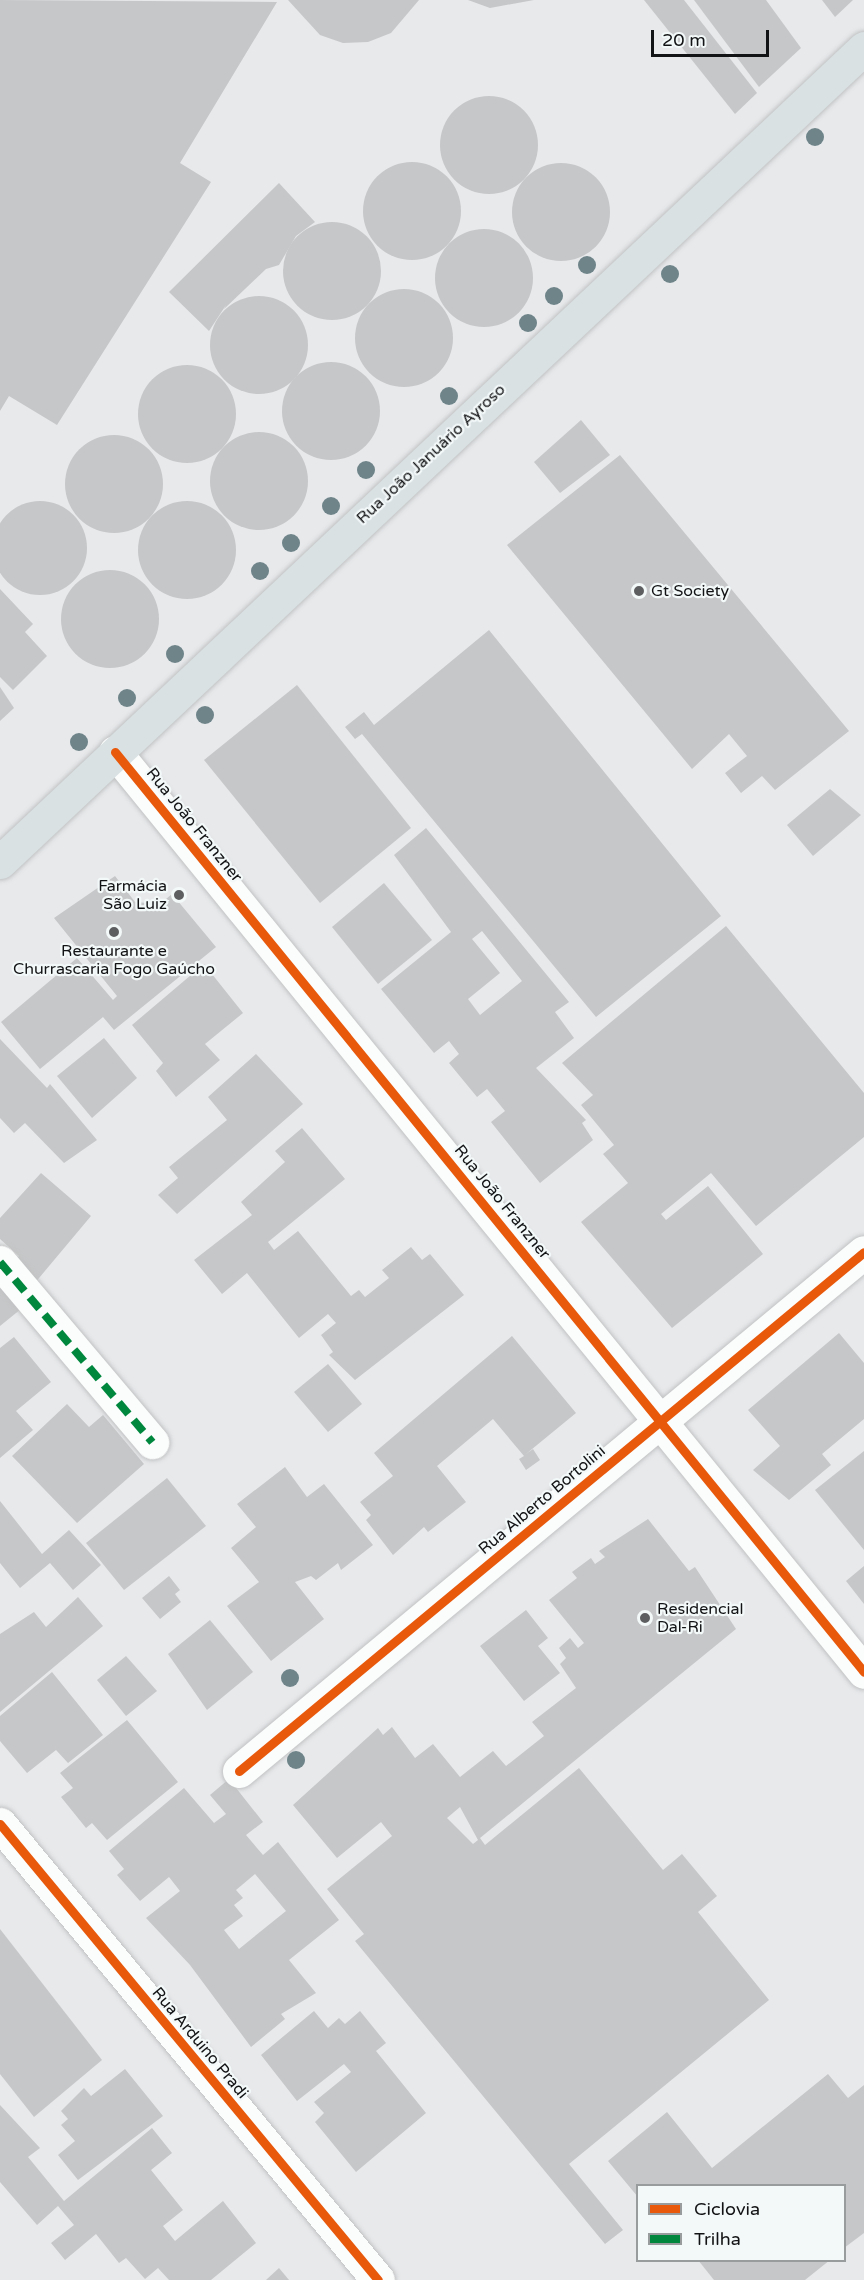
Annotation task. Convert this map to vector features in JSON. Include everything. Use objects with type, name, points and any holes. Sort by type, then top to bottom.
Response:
[{"type":"main road","name":"Rua João Januário Ayroso","points":[[0,862],[864,48]]},
{"type":"street","name":"Rua João Franzner","points":[[115,752],[864,1672]]},
{"type":"street","name":"Rua Alberto Bortolini","points":[[238,1771],[864,1252]]},
{"type":"street","points":[[0,1262],[152,1442]]},
{"type":"street","name":"Rua Arduino Pradi","points":[[0,1824],[378,2280]]},
{"type":"building","points":[[0,0],[277,2],[180,163],[211,182],[57,425],[9,396],[0,411]]},
{"type":"building","points":[[288,0],[419,0],[391,33],[368,42],[343,43],[320,35]]},
{"type":"building","points":[[468,0],[534,0],[490,8]]},
{"type":"building","points":[[644,0],[684,0],[757,93],[735,114]]},
{"type":"building","points":[[694,0],[766,0],[801,48],[759,87]]},
{"type":"building","points":[[822,0],[853,0],[835,17]]},
{"type":"building","points":[[489,96],[508,100],[523,111],[534,126],[538,145],[534,164],[523,179],[508,190],[489,194],[470,190],[455,179],[444,164],[440,145],[444,126],[455,111],[470,100]]},
{"type":"building","points":[[412,162],[431,166],[446,177],[457,192],[461,211],[457,230],[446,245],[431,256],[412,260],[393,256],[378,245],[367,230],[363,211],[367,192],[378,177],[393,166]]},
{"type":"building","points":[[561,163],[580,167],[595,178],[606,193],[610,212],[606,231],[595,246],[580,257],[561,261],[542,257],[527,246],[516,231],[512,212],[516,193],[527,178],[542,167]]},
{"type":"building","points":[[279,183],[315,222],[296,236],[279,265],[266,269],[224,309],[226,305],[209,331],[169,292]]},
{"type":"building","points":[[332,222],[351,226],[366,237],[377,252],[381,271],[377,290],[366,305],[351,316],[332,320],[313,316],[298,305],[287,290],[283,271],[287,252],[298,237],[313,226]]},
{"type":"building","points":[[484,229],[503,233],[518,244],[529,259],[533,278],[529,297],[518,312],[503,323],[484,327],[465,323],[450,312],[439,297],[435,278],[439,259],[450,244],[465,233]]},
{"type":"building","points":[[404,289],[423,293],[438,304],[449,319],[453,338],[449,357],[438,372],[423,383],[404,387],[385,383],[370,372],[359,357],[355,338],[359,319],[370,304],[385,293]]},
{"type":"building","points":[[259,296],[278,300],[293,311],[304,326],[308,345],[304,364],[293,379],[278,390],[259,394],[240,390],[225,379],[214,364],[210,345],[214,326],[225,311],[240,300]]},
{"type":"building","points":[[331,362],[350,366],[365,377],[376,392],[380,411],[376,430],[365,445],[350,456],[331,460],[312,456],[297,445],[286,430],[282,411],[286,392],[297,377],[312,366]]},
{"type":"building","points":[[187,365],[206,369],[221,380],[232,395],[236,414],[232,433],[221,448],[206,459],[187,463],[168,459],[153,448],[142,433],[138,414],[142,395],[153,380],[168,369]]},
{"type":"building","points":[[581,420],[610,455],[560,493],[534,462]]},
{"type":"building","points":[[259,432],[278,436],[293,447],[304,462],[308,481],[304,500],[293,515],[278,526],[259,530],[240,526],[225,515],[214,500],[210,481],[214,462],[225,447],[240,436]]},
{"type":"building","points":[[114,435],[133,439],[148,450],[159,465],[163,484],[159,503],[148,518],[133,529],[114,533],[95,529],[80,518],[69,503],[65,484],[69,465],[80,450],[95,439]]},
{"type":"building","name":"Gt Society","points":[[620,455],[849,731],[775,790],[762,776],[741,793],[725,773],[747,756],[729,734],[692,769],[507,545]]},
{"type":"building","points":[[40,501],[66,509],[79,522],[86,539],[86,557],[79,574],[66,587],[58,591],[40,595],[22,591],[7,581],[-1,570],[-1,526],[7,515],[22,505]]},
{"type":"building","points":[[187,501],[206,505],[221,516],[232,531],[236,550],[232,569],[221,584],[206,595],[187,599],[168,595],[153,584],[142,569],[138,550],[142,531],[153,516],[168,505]]},
{"type":"building","points":[[110,570],[129,574],[144,585],[155,600],[159,619],[155,638],[144,653],[129,664],[110,668],[91,664],[76,653],[65,638],[61,619],[65,600],[76,585],[91,574]]},
{"type":"building","points":[[0,589],[33,624],[25,632],[47,656],[13,690],[0,677]]},
{"type":"building","points":[[489,630],[721,916],[596,1017],[362,734],[355,739],[345,727],[364,712],[374,725]]},
{"type":"building","points":[[297,685],[411,828],[320,903],[204,760]]},
{"type":"building","points":[[0,687],[14,708],[0,721]]},
{"type":"building","points":[[830,789],[861,815],[813,856],[787,825]]},
{"type":"building","points":[[426,828],[569,1002],[555,1012],[574,1038],[536,1068],[586,1120],[582,1123],[593,1140],[540,1183],[491,1122],[505,1111],[487,1089],[477,1097],[449,1063],[459,1054],[449,1041],[434,1053],[381,989],[451,932],[394,855]],"holes":[[[482,931],[522,981],[480,1015],[468,999],[500,973],[472,939]]]},
{"type":"building","points":[[115,876],[135,902],[160,904],[172,894],[216,947],[114,1030],[103,1017],[40,1069],[1,1022],[77,958],[113,1000],[117,996],[54,918]]},
{"type":"building","points":[[384,883],[432,940],[378,984],[332,927]]},
{"type":"building","points":[[726,926],[864,1093],[864,1137],[756,1226],[711,1173],[661,1214],[666,1220],[708,1186],[763,1254],[672,1328],[581,1222],[628,1183],[603,1154],[614,1145],[581,1105],[593,1095],[562,1063]]},
{"type":"building","points":[[204,964],[243,1013],[205,1044],[220,1060],[176,1097],[156,1071],[163,1063],[132,1025]]},
{"type":"building","points":[[104,1038],[137,1078],[92,1118],[57,1076]]},
{"type":"building","points":[[0,1039],[47,1088],[50,1084],[97,1140],[64,1163],[25,1123],[14,1133],[0,1118]]},
{"type":"building","points":[[256,1054],[303,1104],[177,1214],[158,1195],[178,1178],[169,1167],[227,1120],[208,1097]]},
{"type":"building","points":[[302,1128],[345,1179],[268,1242],[274,1250],[298,1231],[351,1296],[359,1290],[365,1297],[389,1278],[382,1270],[411,1247],[422,1260],[430,1254],[464,1295],[355,1380],[329,1355],[333,1352],[321,1335],[336,1323],[328,1314],[299,1338],[247,1273],[222,1294],[194,1260],[252,1215],[241,1202],[285,1162],[275,1151]]},
{"type":"building","points":[[41,1173],[91,1216],[34,1284],[15,1261],[19,1256],[0,1239],[0,1218]]},
{"type":"building","points":[[0,1283],[21,1309],[0,1326]]},
{"type":"building","points":[[839,1333],[864,1363],[864,1419],[822,1454],[831,1465],[789,1500],[753,1470],[780,1446],[748,1410]]},
{"type":"building","points":[[512,1336],[576,1413],[526,1454],[533,1449],[540,1460],[526,1470],[519,1459],[524,1456],[493,1419],[437,1466],[466,1502],[428,1532],[424,1527],[393,1555],[366,1520],[371,1515],[360,1502],[393,1476],[374,1453]]},
{"type":"building","points":[[14,1337],[51,1382],[16,1411],[33,1430],[0,1458],[0,1348]]},
{"type":"building","points":[[328,1364],[362,1404],[328,1432],[294,1392]]},
{"type":"building","points":[[67,1404],[89,1427],[103,1415],[144,1464],[77,1523],[12,1456]]},
{"type":"building","points":[[864,1451],[864,1550],[815,1490]]},
{"type":"building","points":[[285,1467],[307,1497],[324,1484],[373,1545],[341,1570],[338,1563],[316,1580],[311,1576],[295,1582],[324,1619],[271,1661],[227,1606],[259,1582],[231,1548],[256,1527],[237,1504]]},
{"type":"building","points":[[167,1478],[206,1526],[124,1590],[86,1543]]},
{"type":"building","points":[[0,1501],[42,1554],[69,1530],[101,1565],[73,1590],[50,1563],[20,1588],[0,1563]]},
{"type":"building","points":[[648,1519],[689,1571],[695,1567],[736,1629],[480,1838],[485,1845],[579,1768],[663,1870],[682,1854],[717,1896],[698,1912],[769,2000],[569,2164],[623,2230],[605,2244],[355,1941],[364,1934],[327,1889],[392,1836],[381,1822],[337,1858],[293,1805],[378,1728],[383,1735],[392,1727],[415,1758],[433,1744],[460,1777],[493,1751],[506,1766],[544,1736],[532,1722],[576,1688],[560,1664],[566,1658],[559,1648],[570,1638],[578,1648],[584,1643],[549,1600],[577,1578],[572,1572],[591,1558],[595,1564],[605,1557],[599,1551]],"holes":[[[460,1807],[478,1840],[473,1844],[447,1818]]]},
{"type":"building","points":[[864,1566],[864,1604],[846,1581]]},
{"type":"building","points":[[169,1576],[180,1590],[175,1594],[181,1602],[160,1619],[142,1598]]},
{"type":"building","points":[[78,1597],[103,1626],[0,1712],[0,1634],[34,1612],[46,1627]]},
{"type":"building","points":[[526,1610],[548,1638],[538,1646],[560,1673],[524,1701],[480,1646]]},
{"type":"building","points":[[210,1620],[253,1672],[207,1710],[168,1654]]},
{"type":"building","points":[[126,1656],[157,1691],[126,1716],[97,1680]]},
{"type":"building","points":[[52,1672],[103,1735],[68,1763],[56,1750],[27,1773],[0,1741],[0,1716]]},
{"type":"building","points":[[127,1720],[178,1782],[107,1840],[92,1823],[86,1828],[61,1797],[73,1788],[60,1773]]},
{"type":"building","points":[[229,1779],[263,1822],[246,1835],[263,1855],[278,1842],[339,1920],[289,1960],[316,1993],[281,2014],[285,2019],[251,2047],[190,1965],[146,1918],[180,1891],[169,1877],[140,1901],[117,1875],[124,1869],[109,1851],[184,1788],[214,1823],[226,1814],[210,1795]],"holes":[[[255,1874],[286,1911],[239,1949],[224,1930],[243,1916],[234,1905],[243,1898],[236,1890]]]},
{"type":"building","points":[[0,1929],[102,2060],[34,2117],[0,2074]]},
{"type":"building","points":[[314,2011],[328,2028],[339,2018],[345,2024],[360,2011],[386,2043],[376,2051],[426,2113],[356,2172],[315,2122],[324,2113],[314,2102],[351,2072],[344,2064],[297,2101],[261,2055]]},
{"type":"building","points":[[125,2069],[163,2116],[78,2180],[58,2155],[75,2141],[61,2125],[68,2119],[61,2111],[84,2088],[91,2096]]},
{"type":"building","points":[[828,2074],[848,2098],[864,2085],[864,2233],[846,2246],[846,2184],[636,2184],[636,2195],[608,2161],[667,2112],[712,2168]]},
{"type":"building","points":[[0,2105],[40,2148],[28,2157],[64,2201],[152,2128],[172,2153],[151,2170],[183,2210],[163,2226],[175,2241],[223,2201],[256,2243],[211,2280],[169,2280],[158,2268],[145,2279],[126,2258],[119,2263],[96,2234],[65,2260],[51,2243],[74,2225],[58,2206],[37,2225],[0,2182]]},
{"type":"building","points":[[700,2262],[828,2262],[805,2280],[714,2280]]},
{"type":"building","points":[[279,2268],[289,2280],[266,2280]]},
{"type":"marked path","points":[[0,1262],[152,1442]]},
{"type":"cycle path","points":[[115,752],[864,1672]]},
{"type":"cycle path","points":[[239,1771],[864,1252]]},
{"type":"cycle path","points":[[0,1824],[378,2280]]},
{"type":"place","name":"Gt Society","points":[[639,591]]},
{"type":"place","name":"Farmácia São Luiz","points":[[179,895]]},
{"type":"place","name":"Restaurante e Churrascaria Fogo Gaúcho","points":[[114,932]]},
{"type":"place","name":"Residencial Dal-Ri","points":[[645,1618]]}]
